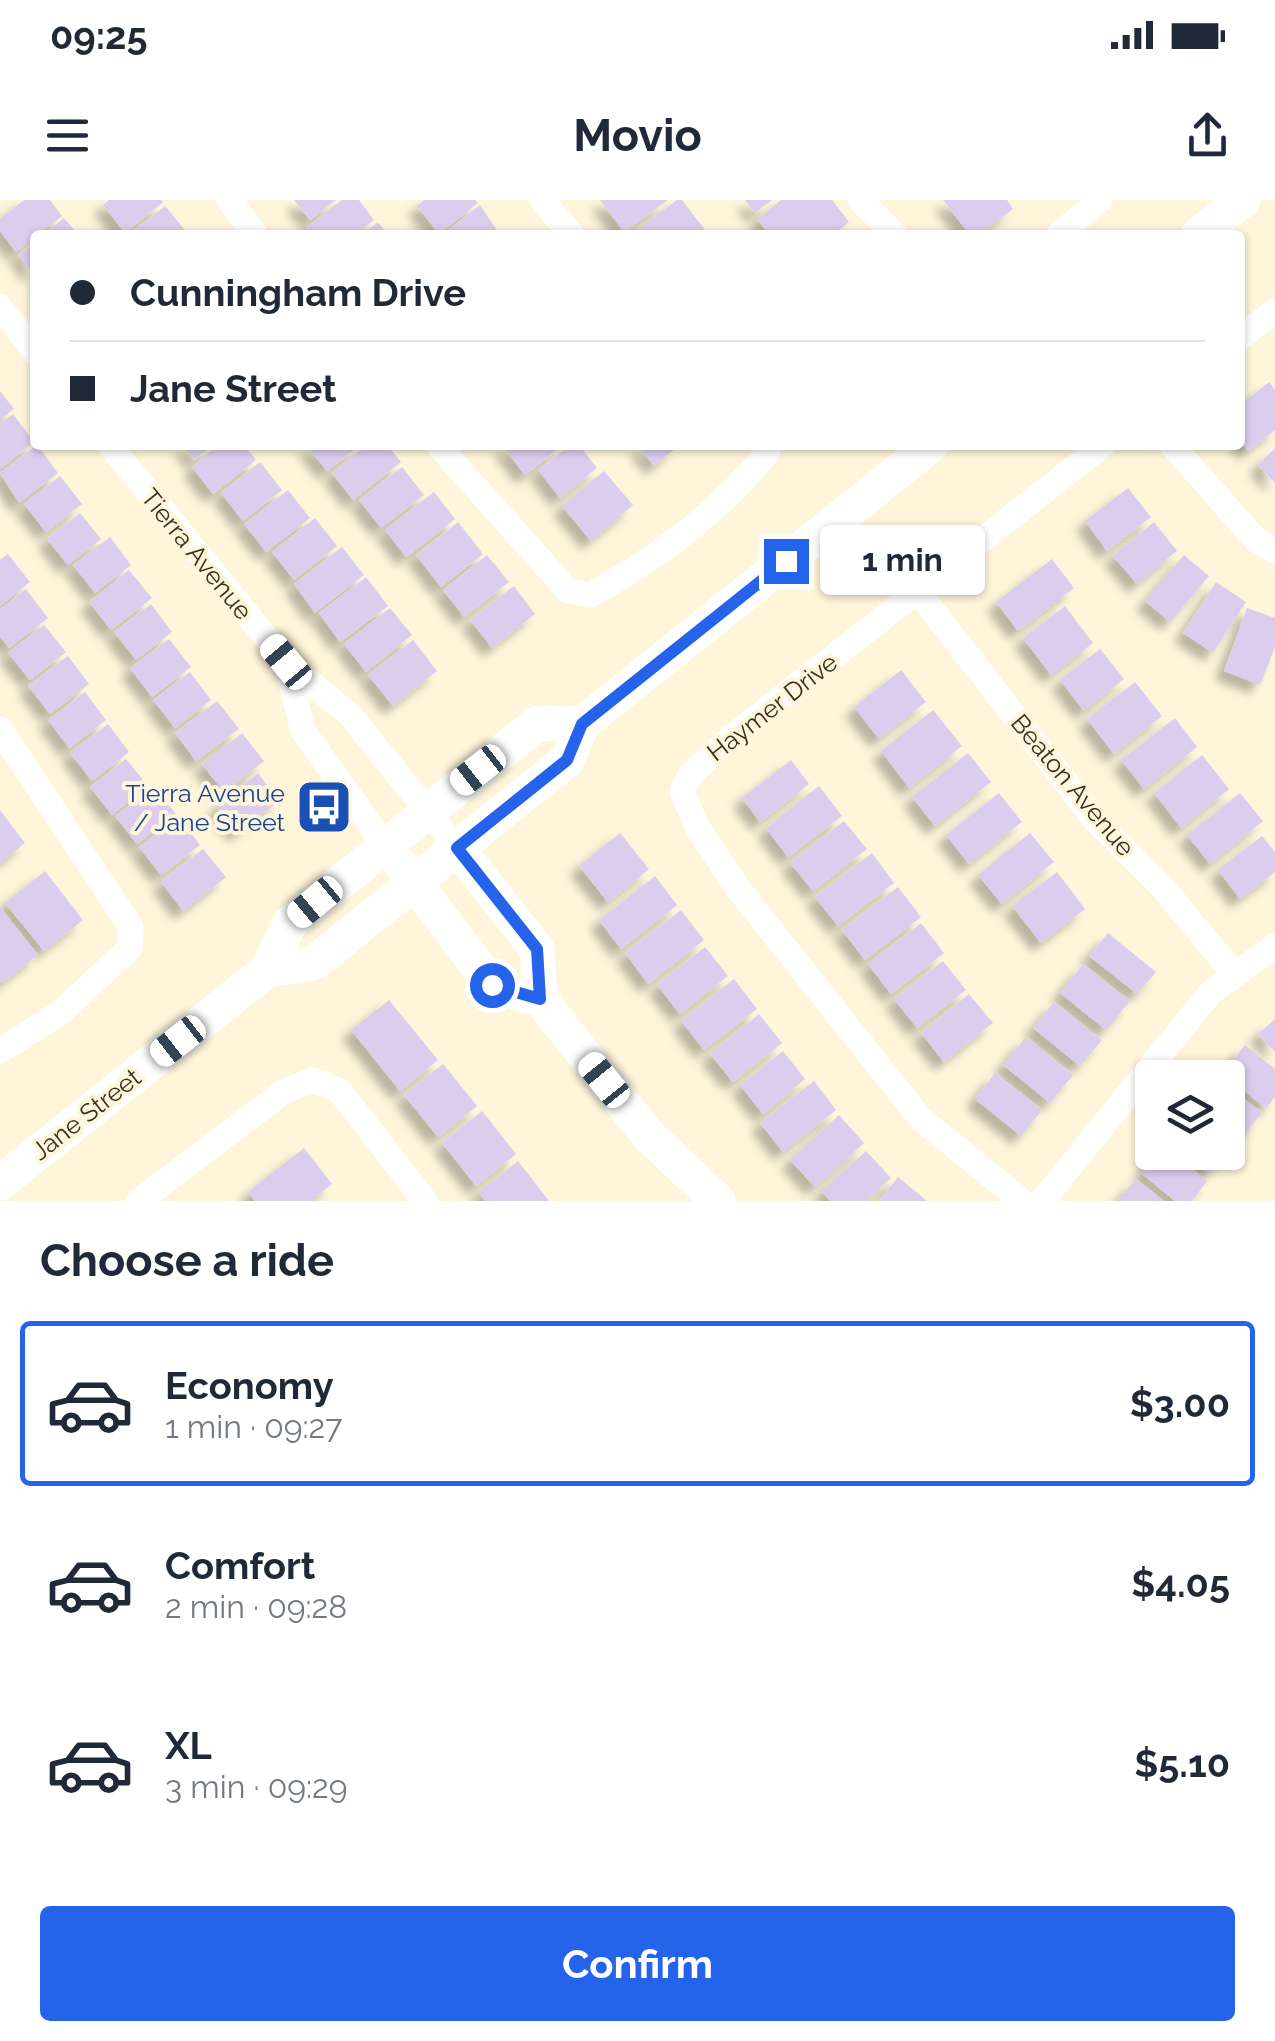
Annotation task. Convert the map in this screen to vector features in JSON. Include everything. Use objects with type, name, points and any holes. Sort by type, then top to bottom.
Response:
[{"type":"main road","points":[[1204,230],[1243,200]]},
{"type":"main road","name":"Jane Street","points":[[267,970],[314,963],[567,760],[582,724],[925,450]]},
{"type":"main road","name":"Jane Street","points":[[0,1183],[267,970],[290,923],[427,810],[538,723],[582,724]]},
{"type":"main road","points":[[385,844],[492,985],[540,999]]},
{"type":"main road","points":[[457,848],[537,949],[540,999],[648,1135],[718,1201]]},
{"type":"street","points":[[229,200],[252,230]]},
{"type":"street","points":[[542,200],[568,230]]},
{"type":"street","points":[[860,200],[890,230]]},
{"type":"street","points":[[1064,230],[1100,200]]},
{"type":"street","points":[[0,306],[30,345]]},
{"type":"street","points":[[1245,334],[1275,311]]},
{"type":"street","name":"Tierra Avenue","points":[[114,450],[286,662],[351,716],[457,848]]},
{"type":"street","points":[[442,450],[568,591],[590,595],[698,526],[741,486],[767,450]]},
{"type":"street","name":"Haymer Drive","points":[[1022,1201],[920,1118],[739,890],[697,827],[682,791],[690,775],[730,738],[1097,450]]},
{"type":"street","points":[[1176,450],[1256,539],[1275,551]]},
{"type":"street","name":"Beaton Avenue","points":[[919,593],[1096,820],[1164,889],[1233,973]]},
{"type":"street","name":"Tierra Avenue","points":[[286,662],[303,731],[385,844]]},
{"type":"street","points":[[0,729],[132,927],[132,935],[130,948],[60,1013],[0,1051]]},
{"type":"street","points":[[1042,1201],[1211,992],[1275,946]]},
{"type":"street","points":[[139,1201],[283,1092],[313,1080],[338,1090],[425,1201]]},
{"type":"building","points":[[24,200],[50,200],[62,216],[44,230],[30,230],[30,241],[16,252],[0,231],[0,219]]},
{"type":"building","points":[[109,200],[163,202],[129,230],[123,230],[103,205]]},
{"type":"building","points":[[294,200],[336,200],[310,220]]},
{"type":"building","points":[[342,200],[359,200],[374,220],[361,230],[306,228]]},
{"type":"building","points":[[424,200],[478,203],[444,230],[436,230],[417,206]]},
{"type":"building","points":[[600,200],[668,200],[627,230],[622,230]]},
{"type":"building","points":[[682,200],[705,230],[637,230]]},
{"type":"building","points":[[745,200],[772,200],[755,213]]},
{"type":"building","points":[[781,200],[832,200],[849,222],[839,230],[766,230],[757,219]]},
{"type":"building","points":[[943,200],[1007,200],[1013,209],[986,230],[966,230]]},
{"type":"building","points":[[480,205],[497,230],[448,230]]},
{"type":"building","points":[[165,206],[185,230],[134,230]]},
{"type":"building","points":[[64,218],[74,230],[49,230]]},
{"type":"building","points":[[378,222],[384,230],[368,230]]},
{"type":"building","points":[[30,246],[30,270],[18,255]]},
{"type":"building","points":[[1269,382],[1275,390],[1275,430],[1248,451],[1245,447],[1245,401]]},
{"type":"building","points":[[0,391],[14,409],[0,419]]},
{"type":"building","points":[[13,414],[30,437],[30,445],[0,469],[0,424]]},
{"type":"building","points":[[1275,448],[1275,483],[1258,465]]},
{"type":"building","points":[[30,450],[41,450],[58,473],[19,503],[0,473]]},
{"type":"building","points":[[186,450],[207,450],[194,460]]},
{"type":"building","points":[[213,450],[248,450],[256,460],[213,494],[192,467]]},
{"type":"building","points":[[310,450],[354,450],[327,471]]},
{"type":"building","points":[[361,450],[391,450],[401,462],[353,500],[332,473]]},
{"type":"building","points":[[506,450],[557,450],[525,475]]},
{"type":"building","points":[[564,450],[583,450],[597,468],[560,498],[538,470]]},
{"type":"building","points":[[642,450],[674,450],[654,466]]},
{"type":"building","points":[[260,462],[282,490],[243,521],[221,493]]},
{"type":"building","points":[[402,467],[424,495],[381,528],[359,500]]},
{"type":"building","points":[[604,471],[633,505],[591,541],[562,506]]},
{"type":"building","points":[[60,476],[82,504],[46,532],[24,504]]},
{"type":"building","points":[[1128,488],[1151,517],[1107,551],[1085,521]]},
{"type":"building","points":[[288,490],[310,518],[266,552],[244,524]]},
{"type":"building","points":[[434,492],[455,519],[406,557],[385,530]]},
{"type":"building","points":[[80,513],[101,539],[68,565],[47,539]]},
{"type":"building","points":[[315,518],[337,546],[294,580],[272,552]]},
{"type":"building","points":[[458,522],[483,554],[441,587],[416,555]]},
{"type":"building","points":[[1154,522],[1177,551],[1137,584],[1113,556]]},
{"type":"building","points":[[110,537],[131,565],[95,593],[73,565]]},
{"type":"building","points":[[342,547],[364,575],[315,613],[294,584]]},
{"type":"building","points":[[8,554],[30,582],[0,606],[0,560]]},
{"type":"building","points":[[487,555],[509,582],[464,617],[443,590]]},
{"type":"building","points":[[1184,555],[1209,576],[1170,622],[1145,601]]},
{"type":"building","points":[[1052,559],[1074,588],[1018,631],[996,602]]},
{"type":"building","points":[[129,570],[152,598],[111,630],[89,602]]},
{"type":"building","points":[[366,577],[388,606],[340,642],[319,613]]},
{"type":"building","points":[[1216,582],[1246,602],[1213,653],[1183,633]]},
{"type":"building","points":[[514,586],[535,614],[492,648],[470,620]]},
{"type":"building","points":[[26,589],[48,618],[9,648],[0,636],[0,609]]},
{"type":"building","points":[[151,604],[172,632],[136,660],[114,632]]},
{"type":"building","points":[[1065,606],[1093,643],[1051,675],[1023,638]]},
{"type":"building","points":[[390,608],[412,635],[366,672],[344,644]]},
{"type":"building","points":[[1247,608],[1275,618],[1275,647],[1260,685],[1224,671]]},
{"type":"building","points":[[44,625],[66,652],[30,680],[8,653]]},
{"type":"building","points":[[169,639],[191,667],[152,697],[130,668]]},
{"type":"building","points":[[413,640],[437,671],[393,706],[368,675]]},
{"type":"building","points":[[1100,649],[1124,679],[1084,711],[1060,680]]},
{"type":"building","points":[[68,656],[89,684],[50,714],[28,686]]},
{"type":"building","points":[[901,670],[926,702],[879,739],[854,707]]},
{"type":"building","points":[[190,672],[211,700],[175,728],[153,700]]},
{"type":"building","points":[[1135,682],[1162,716],[1114,754],[1087,719]]},
{"type":"building","points":[[85,692],[106,720],[69,748],[48,720]]},
{"type":"building","points":[[217,701],[239,729],[196,761],[175,733]]},
{"type":"building","points":[[933,710],[962,746],[909,788],[881,751]]},
{"type":"building","points":[[1175,718],[1197,747],[1144,789],[1121,760]]},
{"type":"building","points":[[108,724],[129,752],[92,781],[70,753]]},
{"type":"building","points":[[242,733],[264,761],[224,792],[202,764]]},
{"type":"building","points":[[968,753],[991,782],[935,826],[912,797]]},
{"type":"building","points":[[1202,755],[1229,789],[1181,828],[1154,793]]},
{"type":"building","points":[[126,759],[148,786],[112,815],[90,787]]},
{"type":"building","points":[[791,760],[809,784],[760,822],[742,798]]},
{"type":"building","points":[[258,773],[279,801],[237,833],[216,806]]},
{"type":"building","points":[[154,786],[176,814],[137,844],[115,816]]},
{"type":"building","points":[[819,786],[842,816],[788,857],[766,828]]},
{"type":"building","points":[[999,793],[1022,822],[969,864],[946,835]]},
{"type":"building","points":[[1240,793],[1263,821],[1210,864],[1187,835]]},
{"type":"building","points":[[0,810],[25,843],[0,863]]},
{"type":"building","points":[[179,817],[200,845],[161,875],[139,847]]},
{"type":"building","points":[[844,821],[867,849],[813,891],[790,863]]},
{"type":"building","points":[[620,833],[649,869],[608,902],[579,866]]},
{"type":"building","points":[[1030,833],[1054,862],[1002,904],[978,875]]},
{"type":"building","points":[[1262,836],[1275,852],[1275,872],[1240,899],[1218,870]]},
{"type":"building","points":[[203,849],[226,877],[183,911],[161,882]]},
{"type":"building","points":[[872,853],[894,883],[838,926],[815,897]]},
{"type":"building","points":[[45,871],[83,920],[44,951],[5,903]]},
{"type":"building","points":[[1057,872],[1085,909],[1041,943],[1012,906]]},
{"type":"building","points":[[655,876],[677,905],[621,949],[599,920]]},
{"type":"building","points":[[898,887],[921,917],[865,960],[842,930]]},
{"type":"building","points":[[0,907],[38,955],[2,983],[0,981]]},
{"type":"building","points":[[681,910],[704,940],[648,984],[625,953]]},
{"type":"building","points":[[921,923],[944,953],[891,994],[868,964]]},
{"type":"building","points":[[1108,933],[1156,972],[1137,994],[1089,956]]},
{"type":"building","points":[[705,947],[728,976],[680,1014],[657,985]]},
{"type":"building","points":[[943,961],[966,990],[917,1028],[894,999]]},
{"type":"building","points":[[1083,964],[1130,1001],[1106,1030],[1060,993]]},
{"type":"building","points":[[734,979],[757,1009],[704,1050],[681,1021]]},
{"type":"building","points":[[969,994],[993,1023],[944,1062],[921,1033]]},
{"type":"building","points":[[389,1000],[438,1060],[400,1091],[351,1030]]},
{"type":"building","points":[[1054,1002],[1102,1040],[1080,1066],[1033,1028]]},
{"type":"building","points":[[759,1014],[782,1043],[733,1082],[710,1054]]},
{"type":"building","points":[[1275,1019],[1275,1052],[1258,1034]]},
{"type":"building","points":[[1026,1037],[1073,1075],[1050,1103],[1003,1065]]},
{"type":"building","points":[[1245,1045],[1275,1069],[1275,1097],[1266,1108],[1245,1092],[1245,1060],[1233,1060]]},
{"type":"building","points":[[783,1051],[805,1079],[763,1114],[740,1085]]},
{"type":"building","points":[[443,1064],[477,1106],[438,1137],[404,1095]]},
{"type":"building","points":[[995,1073],[1042,1110],[1021,1136],[975,1099]]},
{"type":"building","points":[[814,1081],[836,1110],[783,1152],[760,1123]]},
{"type":"building","points":[[1245,1100],[1262,1113],[1245,1134]]},
{"type":"building","points":[[482,1111],[516,1154],[476,1186],[442,1143]]},
{"type":"building","points":[[839,1115],[864,1143],[815,1187],[790,1160]]},
{"type":"building","points":[[304,1148],[332,1184],[311,1201],[255,1201],[248,1192]]},
{"type":"building","points":[[866,1151],[891,1178],[866,1201],[830,1201],[822,1191]]},
{"type":"building","points":[[518,1161],[549,1201],[485,1201],[479,1192]]},
{"type":"building","points":[[1194,1170],[1207,1181],[1192,1201],[1175,1201],[1141,1173]]},
{"type":"building","points":[[898,1177],[927,1201],[879,1201]]},
{"type":"building","points":[[1136,1179],[1164,1201],[1118,1201]]},
{"type":"place","name":"Tierra Avenue / Jane Street","points":[[324,807]]},
{"type":"route","points":[[492,985],[540,999],[537,949],[457,848],[567,760],[582,724],[786,561]]}]
